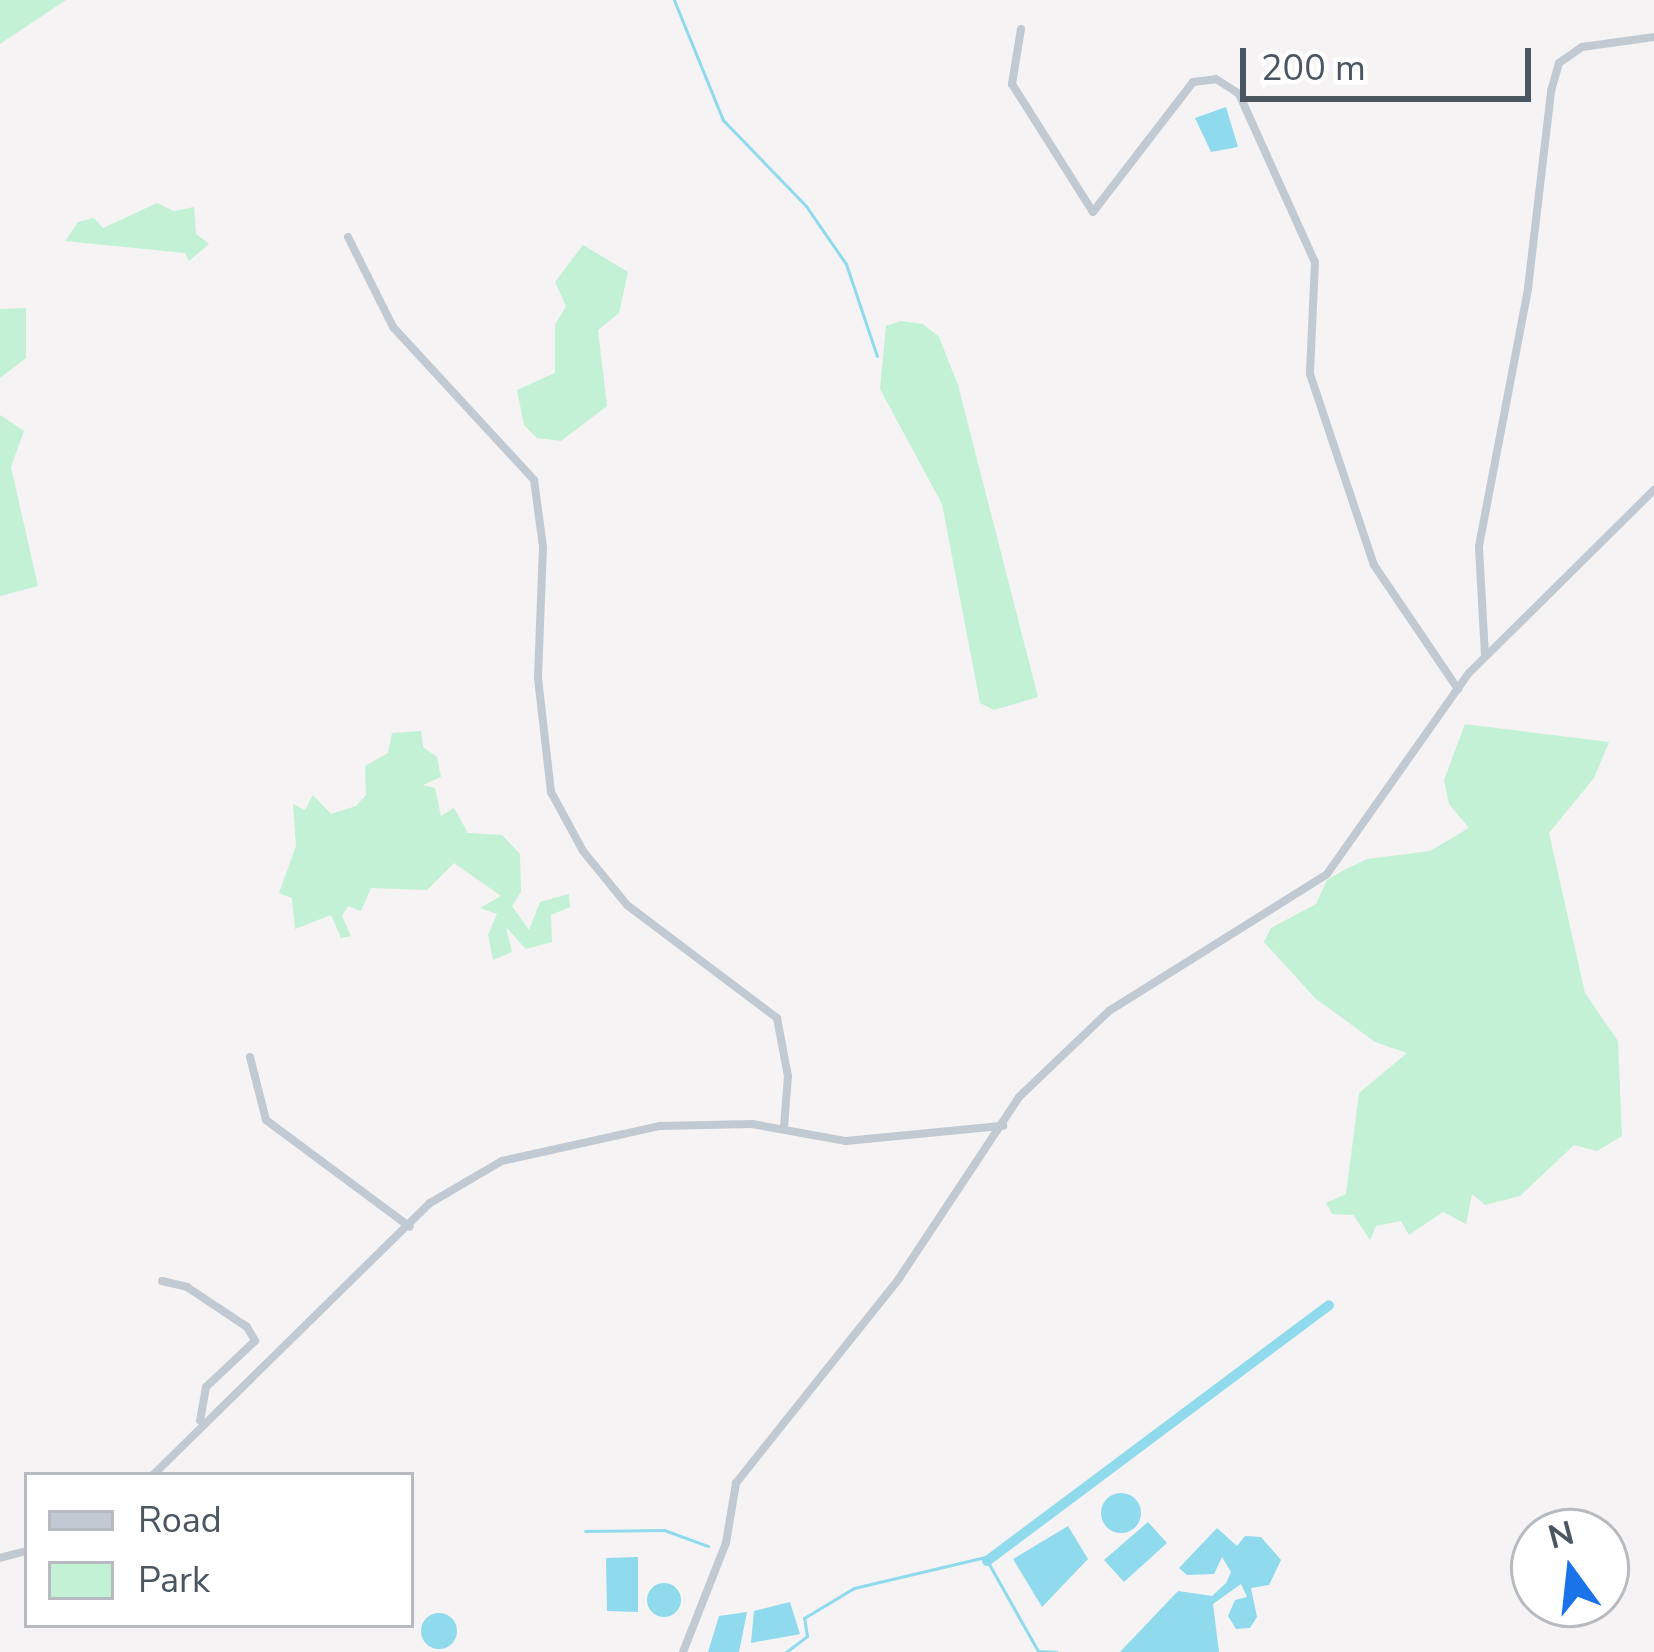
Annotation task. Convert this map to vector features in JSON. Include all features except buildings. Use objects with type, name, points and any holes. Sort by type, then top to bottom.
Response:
[{"type":"street","points":[[1021,29],[1012,84],[1093,212],[1193,82],[1216,79],[1239,94],[1316,262],[1310,374],[1366,544],[1389,595],[1458,688]]},
{"type":"street","points":[[1485,657],[1479,546],[1528,288],[1551,91],[1559,63],[1582,46],[1654,37]]},
{"type":"street","points":[[348,236],[393,327],[534,480],[543,547],[538,678],[551,791],[583,851],[627,905],[777,1018],[788,1076],[784,1126]]},
{"type":"street","points":[[683,1652],[726,1543],[736,1483],[898,1280],[1019,1097],[1109,1011],[1327,874],[1458,688],[1654,490]]},
{"type":"street","points":[[250,1058],[266,1120],[410,1227]]},
{"type":"street","points":[[156,1472],[200,1421],[262,1373],[455,1185],[527,1151],[660,1126],[784,1126],[846,1141],[1003,1126]]},
{"type":"street","points":[[162,1282],[187,1287],[247,1327],[255,1341],[206,1387],[200,1421]]},
{"type":"green space","points":[[0,0],[66,0],[0,44]]},
{"type":"green space","points":[[157,203],[174,211],[194,207],[196,234],[209,244],[189,261],[185,253],[65,241],[78,222],[94,218],[103,228]]},
{"type":"green space","points":[[583,245],[628,272],[619,313],[598,330],[607,406],[561,441],[537,438],[524,425],[517,390],[555,373],[555,325],[566,306],[555,282]]},
{"type":"green space","points":[[26,308],[26,358],[0,378],[0,309]]},
{"type":"green space","points":[[901,321],[923,324],[939,337],[958,385],[1038,697],[994,710],[980,703],[942,504],[880,389],[886,326]]},
{"type":"green space","points":[[0,415],[24,431],[11,467],[38,586],[0,596]]},
{"type":"green space","points":[[1465,724],[1609,742],[1594,778],[1549,833],[1585,993],[1618,1041],[1622,1136],[1597,1151],[1574,1145],[1520,1196],[1485,1205],[1472,1194],[1466,1224],[1443,1212],[1409,1235],[1401,1221],[1376,1226],[1370,1240],[1353,1215],[1332,1214],[1326,1203],[1346,1194],[1359,1093],[1407,1053],[1375,1042],[1315,998],[1264,942],[1271,928],[1316,904],[1327,880],[1344,870],[1367,859],[1430,851],[1469,828],[1449,804],[1444,780]]},
{"type":"green space","points":[[421,731],[423,747],[437,757],[441,777],[423,785],[435,788],[441,816],[454,808],[468,833],[502,835],[520,854],[521,892],[512,906],[529,930],[540,902],[569,894],[570,907],[551,915],[552,942],[526,949],[506,927],[512,952],[493,960],[488,935],[497,914],[480,908],[501,896],[454,863],[427,890],[371,888],[361,911],[348,906],[342,916],[351,936],[341,938],[331,915],[295,929],[292,898],[279,893],[296,846],[293,804],[305,810],[313,795],[331,814],[356,806],[366,795],[365,766],[388,753],[392,733]]},
{"type":"water","points":[[1226,107],[1238,147],[1211,152],[1195,118]]},
{"type":"water","points":[[1121,1493],[1135,1499],[1141,1513],[1135,1527],[1121,1533],[1107,1527],[1101,1513],[1107,1499]]},
{"type":"water","points":[[1148,1522],[1167,1543],[1124,1582],[1104,1560]]},
{"type":"water","points":[[1068,1526],[1088,1559],[1042,1607],[1013,1559]]},
{"type":"water","points":[[1217,1528],[1237,1546],[1245,1536],[1261,1537],[1281,1560],[1269,1585],[1251,1588],[1257,1617],[1250,1628],[1236,1629],[1228,1616],[1235,1600],[1247,1597],[1241,1584],[1213,1604],[1219,1652],[1120,1652],[1178,1591],[1212,1596],[1226,1583],[1231,1572],[1222,1557],[1214,1574],[1187,1575],[1179,1568]]},
{"type":"water","points":[[638,1557],[638,1612],[607,1611],[606,1558]]},
{"type":"water","points":[[664,1583],[676,1588],[681,1600],[676,1612],[664,1617],[652,1612],[647,1600],[652,1588]]},
{"type":"water","points":[[790,1602],[800,1634],[751,1643],[754,1611]]},
{"type":"water","points":[[747,1612],[739,1652],[708,1652],[719,1616]]},
{"type":"water","points":[[439,1613],[452,1618],[457,1631],[452,1644],[439,1649],[426,1644],[421,1631],[426,1618]]},
{"type":"waterway","points":[[674,0],[723,120],[806,206],[846,264],[877,356]]},
{"type":"waterway","points":[[987,1561],[1329,1305]]},
{"type":"waterway","points":[[585,1531],[664,1530],[708,1546]]},
{"type":"waterway","points":[[786,1652],[807,1636],[804,1618],[854,1588],[985,1557],[1038,1651],[1057,1652]]}]
